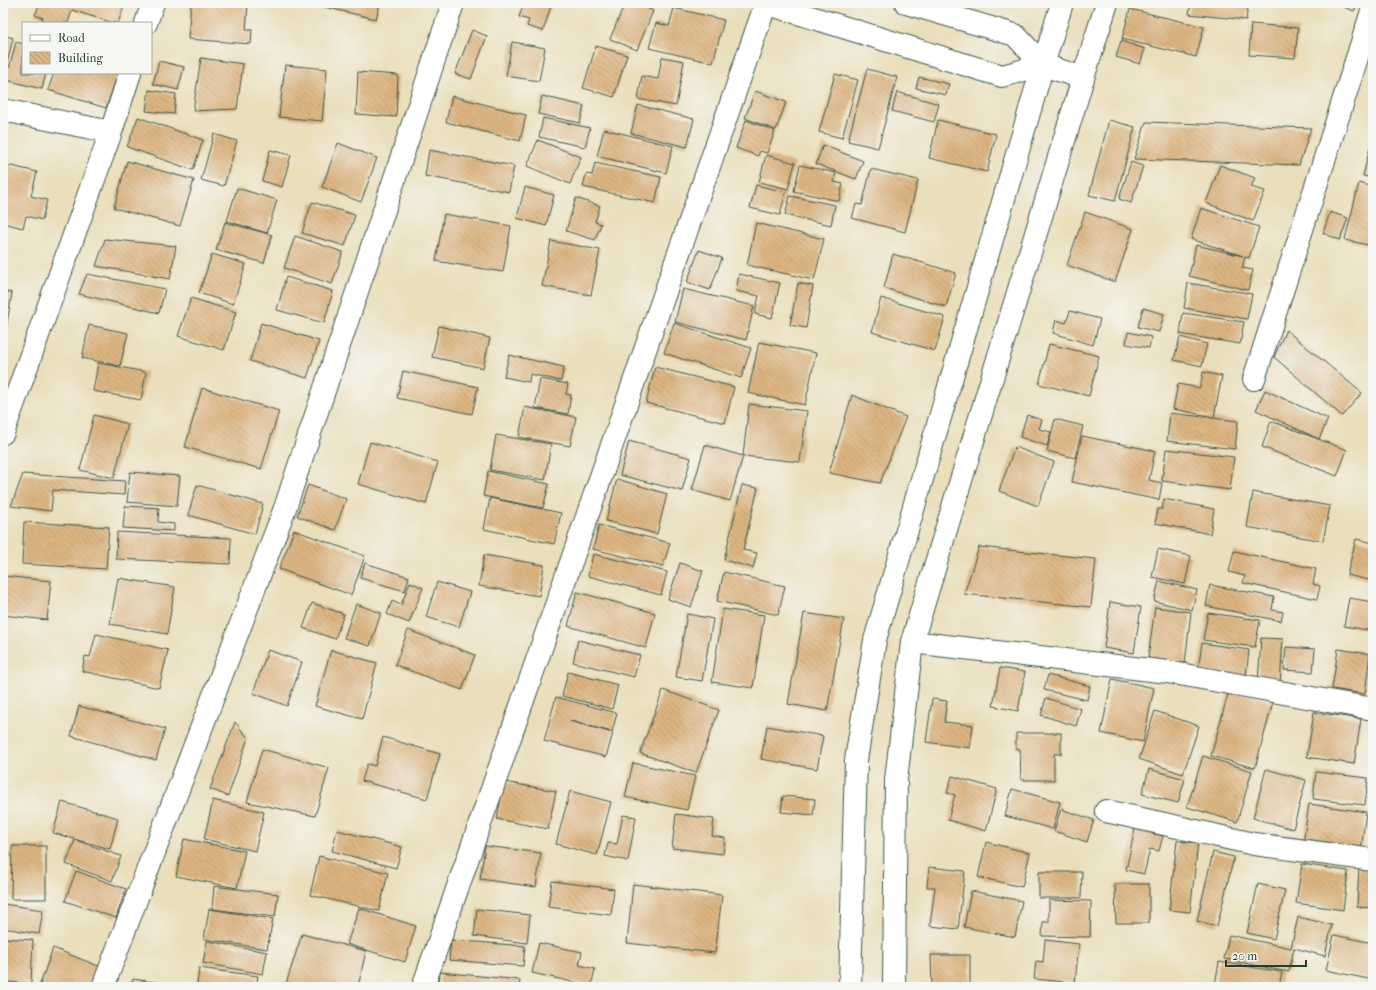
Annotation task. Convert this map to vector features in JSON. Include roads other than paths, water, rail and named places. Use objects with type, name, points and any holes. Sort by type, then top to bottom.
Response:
[{"type":"street","points":[[146,22],[153,3]]},
{"type":"street","points":[[102,987],[285,508],[453,3]]},
{"type":"street","points":[[423,987],[766,3],[1002,76],[1042,65]]},
{"type":"street","points":[[906,3],[1015,35],[1042,65],[1083,78]]},
{"type":"street","points":[[850,987],[856,760],[874,640],[1042,65],[1062,3]]},
{"type":"street","points":[[894,987],[896,780],[912,642],[1107,3]]},
{"type":"street","points":[[1254,379],[1373,8]]},
{"type":"street","points":[[3,433],[111,132],[130,74]]},
{"type":"street","points":[[3,110],[111,132]]},
{"type":"street","points":[[912,642],[1168,672],[1373,709]]},
{"type":"street","points":[[1106,811],[1254,844],[1373,860]]}]
